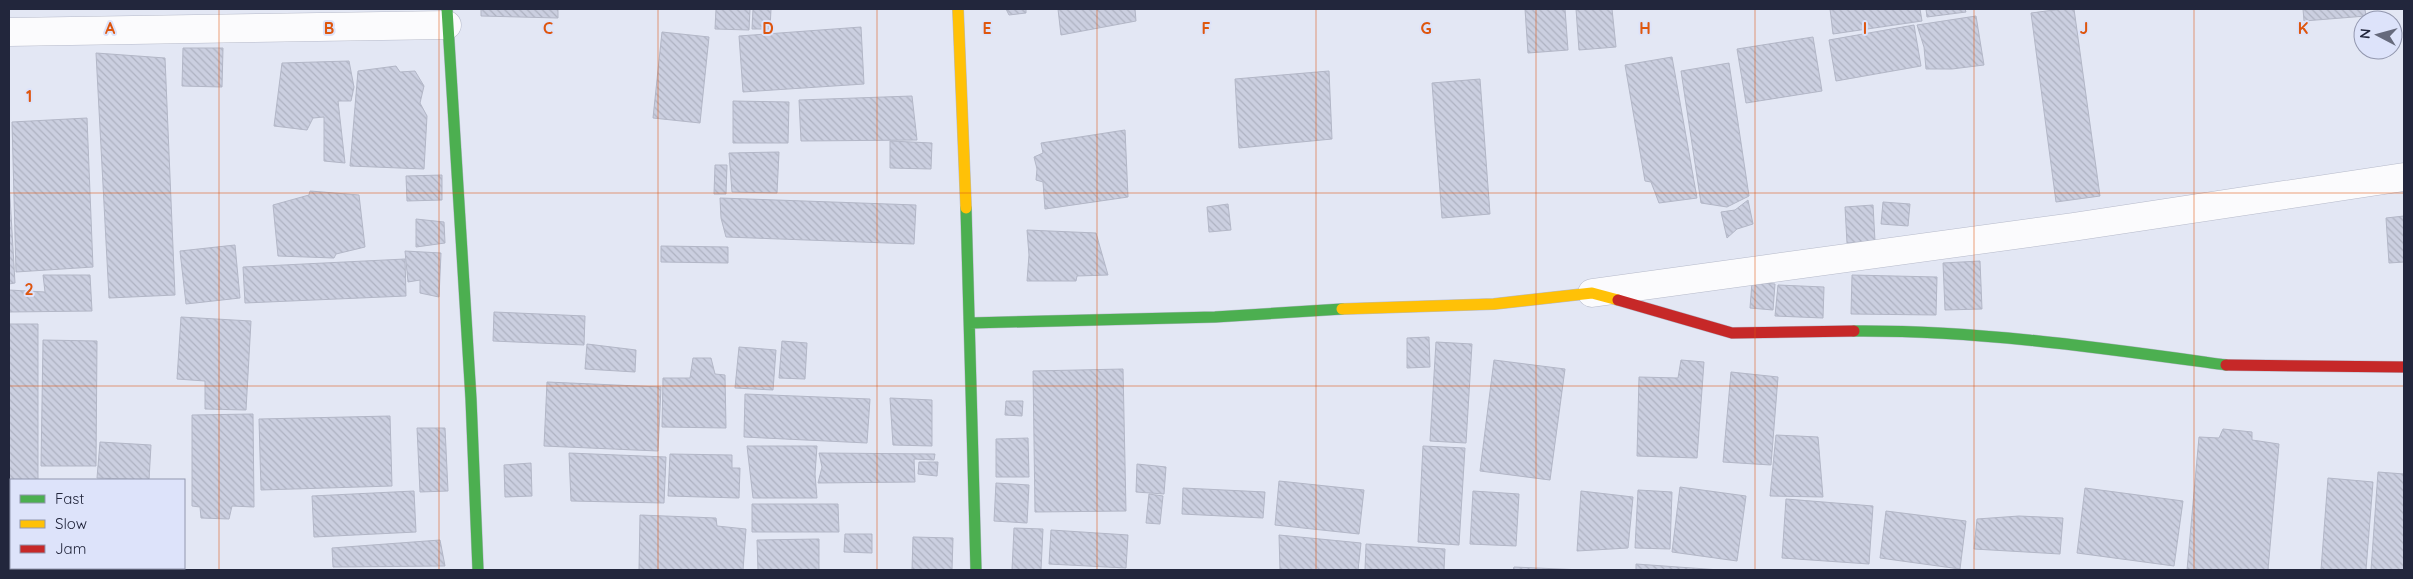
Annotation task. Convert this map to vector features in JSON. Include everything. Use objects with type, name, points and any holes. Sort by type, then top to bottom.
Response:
[{"type":"street","points":[[958,9],[970,323],[976,570]]},
{"type":"street","points":[[9,32],[447,17],[472,399],[478,570]]},
{"type":"street","points":[[970,323],[1215,317],[1362,308],[1494,304],[1592,293],[2073,227],[2404,177]]},
{"type":"street","points":[[1592,293],[1732,333],[1910,332],[1979,335],[2075,344],[2226,365],[2404,367]]},
{"type":"building","points":[[481,9],[558,9],[558,18],[481,16]]},
{"type":"building","points":[[716,9],[750,9],[749,30],[715,29]]},
{"type":"building","points":[[753,9],[771,9],[770,29],[752,29]]},
{"type":"building","points":[[1006,9],[1026,9],[1026,13],[1009,15]]},
{"type":"building","points":[[1058,9],[1135,9],[1136,21],[1061,35]]},
{"type":"building","points":[[1525,9],[1565,9],[1568,50],[1528,53]]},
{"type":"building","points":[[1576,9],[1612,9],[1616,47],[1579,50]]},
{"type":"building","points":[[1830,9],[1920,9],[1922,21],[1833,34]]},
{"type":"building","points":[[1926,9],[1965,9],[1966,12],[1927,17]]},
{"type":"building","points":[[2074,9],[2100,196],[2056,202],[2031,13]]},
{"type":"building","points":[[2303,9],[2365,9],[2353,10],[2353,17],[2304,21]]},
{"type":"building","points":[[1976,16],[1984,65],[1952,69],[1926,69],[1924,47],[1917,25]]},
{"type":"building","points":[[1914,25],[1921,66],[1836,81],[1829,40]]},
{"type":"building","points":[[861,27],[864,84],[743,92],[739,36]]},
{"type":"building","points":[[662,32],[709,37],[700,123],[653,118]]},
{"type":"building","points":[[1813,37],[1822,91],[1746,103],[1737,49]]},
{"type":"building","points":[[183,48],[223,48],[222,87],[182,86]]},
{"type":"building","points":[[96,53],[165,58],[175,295],[109,298]]},
{"type":"building","points":[[1672,57],[1697,198],[1659,203],[1651,182],[1645,181],[1625,65]]},
{"type":"building","points":[[349,61],[354,87],[351,101],[338,101],[345,163],[324,161],[324,117],[313,118],[307,130],[274,126],[282,63]]},
{"type":"building","points":[[1729,63],[1749,196],[1727,207],[1701,203],[1681,71]]},
{"type":"building","points":[[396,66],[400,72],[415,71],[424,86],[420,103],[427,116],[424,169],[350,166],[358,71]]},
{"type":"building","points":[[1329,71],[1332,139],[1239,148],[1235,79]]},
{"type":"building","points":[[1480,79],[1490,214],[1442,218],[1432,83]]},
{"type":"building","points":[[912,96],[917,140],[801,141],[799,100]]},
{"type":"building","points":[[733,101],[789,102],[788,143],[733,143]]},
{"type":"building","points":[[87,118],[93,267],[16,272],[12,122]]},
{"type":"building","points":[[1125,130],[1128,197],[1045,209],[1043,182],[1036,180],[1037,169],[1034,157],[1043,153],[1041,143]]},
{"type":"building","points":[[890,141],[932,143],[931,169],[890,168]]},
{"type":"building","points":[[779,152],[777,193],[732,192],[729,153]]},
{"type":"building","points":[[715,165],[727,165],[726,194],[714,194]]},
{"type":"building","points":[[442,175],[442,200],[407,201],[406,176]]},
{"type":"building","points":[[9,180],[15,283],[9,284]]},
{"type":"building","points":[[310,191],[359,195],[365,247],[336,254],[334,258],[278,256],[273,205],[309,195]]},
{"type":"building","points":[[720,198],[916,205],[914,244],[726,237],[721,218]]},
{"type":"building","points":[[1748,200],[1753,224],[1737,229],[1727,238],[1721,212],[1735,210]]},
{"type":"building","points":[[1883,202],[1910,204],[1908,226],[1881,224]]},
{"type":"building","points":[[1228,204],[1231,230],[1209,232],[1207,207]]},
{"type":"building","points":[[1873,205],[1875,241],[1847,243],[1845,207]]},
{"type":"building","points":[[2404,216],[2404,262],[2389,263],[2386,218]]},
{"type":"building","points":[[416,219],[444,222],[445,243],[416,247]]},
{"type":"building","points":[[1027,230],[1096,233],[1108,275],[1077,276],[1076,281],[1027,281],[1029,255]]},
{"type":"building","points":[[235,245],[240,298],[186,304],[180,251]]},
{"type":"building","points":[[661,246],[728,247],[728,263],[661,262]]},
{"type":"building","points":[[405,251],[441,253],[439,297],[420,293],[420,280],[408,282]]},
{"type":"building","points":[[405,259],[406,296],[245,303],[243,267]]},
{"type":"building","points":[[1980,261],[1982,309],[1945,310],[1943,263]]},
{"type":"building","points":[[43,275],[90,275],[92,311],[9,312],[9,290],[45,292]]},
{"type":"building","points":[[1852,275],[1937,277],[1936,315],[1851,314]]},
{"type":"building","points":[[1752,282],[1775,284],[1773,310],[1750,308]]},
{"type":"building","points":[[1778,285],[1824,287],[1823,318],[1775,316]]},
{"type":"building","points":[[494,312],[585,316],[584,345],[493,341]]},
{"type":"building","points":[[181,317],[251,321],[246,410],[205,409],[205,381],[177,379]]},
{"type":"building","points":[[9,324],[38,324],[38,479],[10,479],[9,534]]},
{"type":"building","points":[[1429,337],[1430,367],[1407,368],[1407,338]]},
{"type":"building","points":[[43,340],[97,341],[96,466],[41,466]]},
{"type":"building","points":[[782,341],[807,343],[805,379],[779,378]]},
{"type":"building","points":[[1436,342],[1472,344],[1466,443],[1430,441]]},
{"type":"building","points":[[587,344],[636,350],[635,372],[585,369]]},
{"type":"building","points":[[739,347],[776,350],[773,390],[735,388]]},
{"type":"building","points":[[693,358],[711,358],[715,374],[725,375],[726,428],[662,427],[663,378],[690,378]]},
{"type":"building","points":[[1494,360],[1565,369],[1550,480],[1480,471]]},
{"type":"building","points":[[1681,360],[1704,362],[1697,458],[1637,456],[1639,377],[1678,378]]},
{"type":"building","points":[[1123,369],[1126,511],[1035,512],[1033,371]]},
{"type":"building","points":[[1731,372],[1778,377],[1771,465],[1723,462]]},
{"type":"building","points":[[547,382],[661,387],[658,451],[544,446]]},
{"type":"building","points":[[745,394],[870,399],[867,443],[744,437]]},
{"type":"building","points":[[890,398],[932,400],[932,446],[893,445]]},
{"type":"building","points":[[1006,401],[1023,401],[1022,416],[1005,415]]},
{"type":"building","points":[[253,414],[254,507],[232,506],[229,519],[201,518],[200,507],[192,506],[192,415]]},
{"type":"building","points":[[390,416],[392,486],[261,490],[259,419]]},
{"type":"building","points":[[417,428],[445,428],[448,491],[420,492]]},
{"type":"building","points":[[2223,429],[2252,432],[2252,440],[2279,444],[2268,570],[2187,570],[2199,437],[2219,438]]},
{"type":"building","points":[[1776,435],[1818,437],[1823,497],[1770,496]]},
{"type":"building","points":[[1028,438],[1029,477],[996,477],[996,439]]},
{"type":"building","points":[[100,442],[151,445],[149,479],[97,478]]},
{"type":"building","points":[[747,446],[817,446],[815,474],[817,498],[753,498]]},
{"type":"building","points":[[1423,446],[1465,448],[1459,545],[1418,542]]},
{"type":"building","points":[[569,453],[666,457],[664,503],[571,501]]},
{"type":"building","points":[[819,453],[935,454],[934,460],[914,459],[915,482],[818,483],[822,467]]},
{"type":"building","points":[[670,454],[732,455],[732,468],[740,468],[739,498],[668,496]]},
{"type":"building","points":[[919,462],[938,462],[937,476],[918,474]]},
{"type":"building","points":[[531,463],[532,496],[505,497],[504,465]]},
{"type":"building","points":[[1137,464],[1166,467],[1164,494],[1136,492]]},
{"type":"building","points":[[2378,472],[2404,474],[2404,570],[2371,570]]},
{"type":"building","points":[[2328,478],[2373,482],[2366,570],[2321,570]]},
{"type":"building","points":[[1279,481],[1364,490],[1359,534],[1275,525]]},
{"type":"building","points":[[996,483],[1029,485],[1027,523],[994,521]]},
{"type":"building","points":[[1680,487],[1746,496],[1737,561],[1672,552]]},
{"type":"building","points":[[1183,488],[1265,492],[1263,518],[1182,514]]},
{"type":"building","points":[[2085,488],[2183,501],[2174,566],[2077,553]]},
{"type":"building","points":[[1638,490],[1672,492],[1670,549],[1635,548]]},
{"type":"building","points":[[414,491],[416,532],[314,537],[312,496]]},
{"type":"building","points":[[1473,491],[1519,494],[1516,546],[1470,544]]},
{"type":"building","points":[[1581,491],[1633,497],[1628,548],[1577,551]]},
{"type":"building","points":[[1149,494],[1163,496],[1160,524],[1146,523]]},
{"type":"building","points":[[1786,499],[1873,506],[1869,564],[1782,558]]},
{"type":"building","points":[[752,504],[838,504],[839,532],[752,532]]},
{"type":"building","points":[[1886,511],[1966,521],[1960,569],[1880,558]]},
{"type":"building","points":[[640,515],[716,518],[717,526],[746,529],[743,570],[639,570]]},
{"type":"building","points":[[2019,516],[2063,518],[2060,554],[1974,549],[1977,519]]},
{"type":"building","points":[[1014,528],[1043,529],[1041,570],[1012,570]]},
{"type":"building","points":[[1051,530],[1128,535],[1126,568],[1049,564]]},
{"type":"building","points":[[845,534],[872,534],[872,553],[844,552]]},
{"type":"building","points":[[1279,535],[1361,543],[1358,570],[1280,570]]},
{"type":"building","points":[[913,537],[953,538],[952,570],[912,570]]},
{"type":"building","points":[[819,539],[819,570],[758,570],[757,540]]},
{"type":"building","points":[[440,540],[445,566],[333,567],[332,548]]},
{"type":"building","points":[[1366,544],[1445,549],[1444,570],[1365,570]]},
{"type":"building","points":[[1636,564],[1720,570],[1636,570]]},
{"type":"building","points":[[1514,567],[1583,570],[1513,570]]},
{"type":"traffic: fast","points":[[447,9],[471,399],[478,570]]},
{"type":"traffic: fast","points":[[966,208],[976,570]]},
{"type":"traffic: fast","points":[[970,323],[1215,317],[1342,309]]},
{"type":"traffic: fast","points":[[1854,331],[1901,331],[2040,341],[2226,365]]},
{"type":"traffic: slow","points":[[958,9],[966,208]]},
{"type":"traffic: slow","points":[[1342,309],[1494,304],[1592,293],[1618,300]]},
{"type":"traffic: jam","points":[[1618,300],[1732,333],[1854,331]]},
{"type":"traffic: jam","points":[[2226,365],[2404,367]]}]
